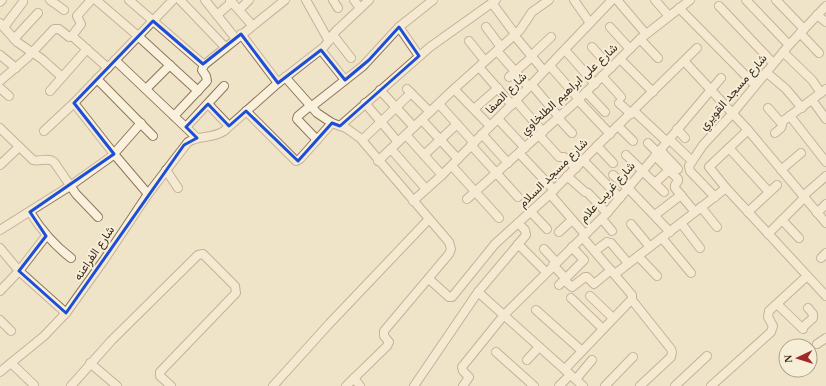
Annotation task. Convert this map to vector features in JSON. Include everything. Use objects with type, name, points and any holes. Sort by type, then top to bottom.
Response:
[{"type":"street","points":[[50,0],[64,10]]},
{"type":"street","points":[[72,36],[81,24],[77,19],[77,16],[89,3],[79,0]]},
{"type":"street","points":[[96,0],[198,91]]},
{"type":"street","points":[[129,0],[204,65]]},
{"type":"street","points":[[44,130],[74,103],[173,0]]},
{"type":"street","points":[[180,0],[224,47]]},
{"type":"street","points":[[205,0],[278,83]]},
{"type":"street","points":[[239,10],[249,0]]},
{"type":"street","points":[[174,116],[207,81],[202,70],[204,65],[224,47],[285,0]]},
{"type":"street","points":[[306,0],[331,38],[351,58]]},
{"type":"street","points":[[333,0],[338,8]]},
{"type":"street","points":[[354,0],[360,8]]},
{"type":"street","points":[[116,60],[197,138],[214,136],[229,126],[278,83],[320,50],[369,0]]},
{"type":"street","points":[[317,140],[297,119],[298,116],[369,60],[399,27],[433,0]]},
{"type":"street","points":[[378,161],[514,35],[525,23],[532,12],[549,0]]},
{"type":"street","points":[[574,0],[590,23]]},
{"type":"street","name":"شارع الصفا","points":[[413,201],[452,166],[531,86],[612,0]]},
{"type":"street","points":[[617,0],[658,58]]},
{"type":"street","points":[[655,0],[669,16]]},
{"type":"street","name":"شارع على ابراهيم الطلخاوي","points":[[467,199],[579,99],[643,37],[690,0]]},
{"type":"street","points":[[746,0],[812,80],[823,91],[783,121],[780,129],[775,133]]},
{"type":"street","points":[[776,0],[819,53]]},
{"type":"street","points":[[217,15],[231,1],[252,25]]},
{"type":"street","points":[[340,126],[418,56],[494,1],[514,35],[532,57],[579,99],[610,134]]},
{"type":"street","points":[[23,2],[2,25],[14,39],[62,77]]},
{"type":"street","points":[[719,6],[774,63]]},
{"type":"street","name":"شارع مسجد القويري","points":[[692,161],[703,145],[732,114],[786,48],[826,6]]},
{"type":"street","points":[[679,8],[755,85]]},
{"type":"street","points":[[14,39],[38,13]]},
{"type":"street","points":[[817,15],[826,22]]},
{"type":"street","points":[[399,27],[418,56]]},
{"type":"street","points":[[486,27],[513,75],[531,86],[572,133]]},
{"type":"street","points":[[610,27],[630,49]]},
{"type":"street","points":[[0,81],[32,53],[54,29],[58,29],[69,38],[72,36],[108,68]]},
{"type":"street","points":[[513,75],[551,37]]},
{"type":"street","points":[[470,41],[485,61]]},
{"type":"street","points":[[592,47],[611,68]]},
{"type":"street","name":"شارع مسجد السلام","points":[[428,279],[449,298],[452,297],[495,244],[552,192],[597,146],[685,62],[697,48]]},
{"type":"street","points":[[50,91],[87,49]]},
{"type":"street","points":[[320,50],[345,80]]},
{"type":"street","points":[[565,50],[595,84]]},
{"type":"street","points":[[0,55],[16,68]]},
{"type":"street","points":[[620,59],[653,92]]},
{"type":"street","points":[[685,62],[748,130],[826,223]]},
{"type":"street","points":[[146,89],[170,65]]},
{"type":"street","points":[[479,67],[541,133],[559,157],[564,156],[576,168]]},
{"type":"street","points":[[766,72],[786,89],[802,108]]},
{"type":"street","points":[[602,76],[620,100],[692,161],[689,166],[690,171],[715,197]]},
{"type":"street","points":[[285,78],[317,113],[332,123],[350,131],[362,140],[378,161],[449,242],[450,246],[449,254],[384,331],[384,336],[389,342],[387,346],[346,386]]},
{"type":"street","name":"شارع غريب علام","points":[[462,386],[469,377],[463,371],[462,367],[504,315],[546,272],[605,216],[721,78]]},
{"type":"street","points":[[97,79],[153,136]]},
{"type":"street","points":[[186,127],[224,86]]},
{"type":"street","points":[[0,88],[9,96]]},
{"type":"street","points":[[474,109],[498,88]]},
{"type":"street","points":[[454,89],[490,126]]},
{"type":"street","points":[[380,90],[414,127]]},
{"type":"street","points":[[362,140],[396,108],[409,91],[430,112]]},
{"type":"street","points":[[586,92],[605,112]]},
{"type":"street","points":[[812,100],[826,119]]},
{"type":"street","points":[[74,103],[148,194]]},
{"type":"street","points":[[365,103],[398,142]]},
{"type":"street","points":[[208,104],[229,126]]},
{"type":"street","points":[[439,104],[518,197]]},
{"type":"street","points":[[768,108],[782,124]]},
{"type":"street","points":[[246,111],[295,160],[300,159],[332,123]]},
{"type":"street","points":[[790,116],[823,151],[826,162]]},
{"type":"street","points":[[498,119],[572,220],[583,232],[583,236],[632,295],[632,299],[672,352],[671,357],[640,386]]},
{"type":"street","points":[[422,120],[458,159]]},
{"type":"street","points":[[0,230],[70,186],[114,154],[141,123]]},
{"type":"street","points":[[424,155],[457,124]]},
{"type":"street","points":[[618,126],[633,141]]},
{"type":"street","points":[[0,128],[33,160],[51,160],[70,186],[98,217]]},
{"type":"street","points":[[677,129],[685,138]]},
{"type":"street","points":[[748,130],[709,167],[726,188],[826,296]]},
{"type":"street","points":[[482,134],[508,163]]},
{"type":"street","points":[[406,135],[442,175]]},
{"type":"street","name":"شارع الفراعنه","points":[[0,372],[44,336],[66,314],[148,194],[188,142],[197,138]]},
{"type":"street","points":[[648,143],[678,179],[675,186],[681,195],[717,227]]},
{"type":"street","points":[[597,146],[613,163]]},
{"type":"street","points":[[0,165],[19,147]]},
{"type":"street","points":[[729,148],[769,192]]},
{"type":"street","points":[[391,149],[426,189]]},
{"type":"street","points":[[657,153],[678,169]]},
{"type":"street","points":[[781,170],[801,153]]},
{"type":"street","points":[[626,155],[664,192]]},
{"type":"street","points":[[583,160],[620,198]]},
{"type":"street","points":[[452,166],[500,218]]},
{"type":"street","points":[[166,170],[178,188]]},
{"type":"street","points":[[655,183],[669,170]]},
{"type":"street","points":[[613,175],[628,188],[670,232]]},
{"type":"street","points":[[567,176],[588,193],[605,216],[612,230]]},
{"type":"street","points":[[768,234],[826,176]]},
{"type":"street","points":[[748,212],[776,185]]},
{"type":"street","points":[[544,249],[555,264],[563,281],[572,287],[587,277],[594,284],[638,256],[726,188]]},
{"type":"street","points":[[655,215],[681,195]]},
{"type":"street","points":[[817,212],[826,204]]},
{"type":"street","points":[[30,212],[46,236],[71,258]]},
{"type":"street","points":[[531,212],[547,229]]},
{"type":"street","points":[[273,386],[329,324],[429,219]]},
{"type":"street","points":[[559,232],[572,220]]},
{"type":"street","points":[[782,220],[799,238]]},
{"type":"street","points":[[414,386],[478,292],[526,234],[526,230],[518,223]]},
{"type":"street","points":[[681,223],[700,248]]},
{"type":"street","points":[[632,224],[650,247]]},
{"type":"street","points":[[0,291],[19,271],[46,236]]},
{"type":"street","points":[[662,238],[691,273]]},
{"type":"street","points":[[595,251],[609,243],[628,263]]},
{"type":"street","points":[[518,244],[546,272]]},
{"type":"street","points":[[563,281],[584,260],[572,247]]},
{"type":"street","points":[[0,248],[19,271],[66,314]]},
{"type":"street","points":[[71,386],[111,341],[197,256],[201,254],[205,255],[236,286],[236,293],[160,372],[160,376],[171,386]]},
{"type":"street","points":[[638,256],[657,276]]},
{"type":"street","points":[[711,386],[771,332],[773,326],[768,317],[768,313],[807,276]]},
{"type":"street","points":[[478,292],[583,386]]},
{"type":"street","points":[[590,296],[613,318]]},
{"type":"street","points":[[571,298],[602,329]]},
{"type":"street","points":[[559,386],[570,374],[582,351],[632,299]]},
{"type":"street","points":[[777,304],[802,328],[813,318],[813,314],[808,308]]},
{"type":"street","points":[[536,310],[582,351]]},
{"type":"street","points":[[0,320],[11,331]]},
{"type":"street","points":[[528,360],[539,347]]},
{"type":"street","points":[[496,352],[534,386]]},
{"type":"street","points":[[675,386],[707,356]]},
{"type":"street","points":[[605,386],[633,357]]},
{"type":"street","points":[[570,374],[592,360]]},
{"type":"street","points":[[12,363],[34,385]]},
{"type":"street","points":[[90,363],[117,386]]},
{"type":"street","points":[[354,378],[360,386]]},
{"type":"highlighted area","points":[[153,21],[203,64],[241,34],[278,83],[321,50],[345,80],[369,60],[399,27],[419,56],[340,126],[332,123],[298,161],[246,111],[229,126],[208,104],[186,127],[197,138],[184,145],[66,313],[19,271],[46,236],[30,212],[114,154],[74,103]]}]
